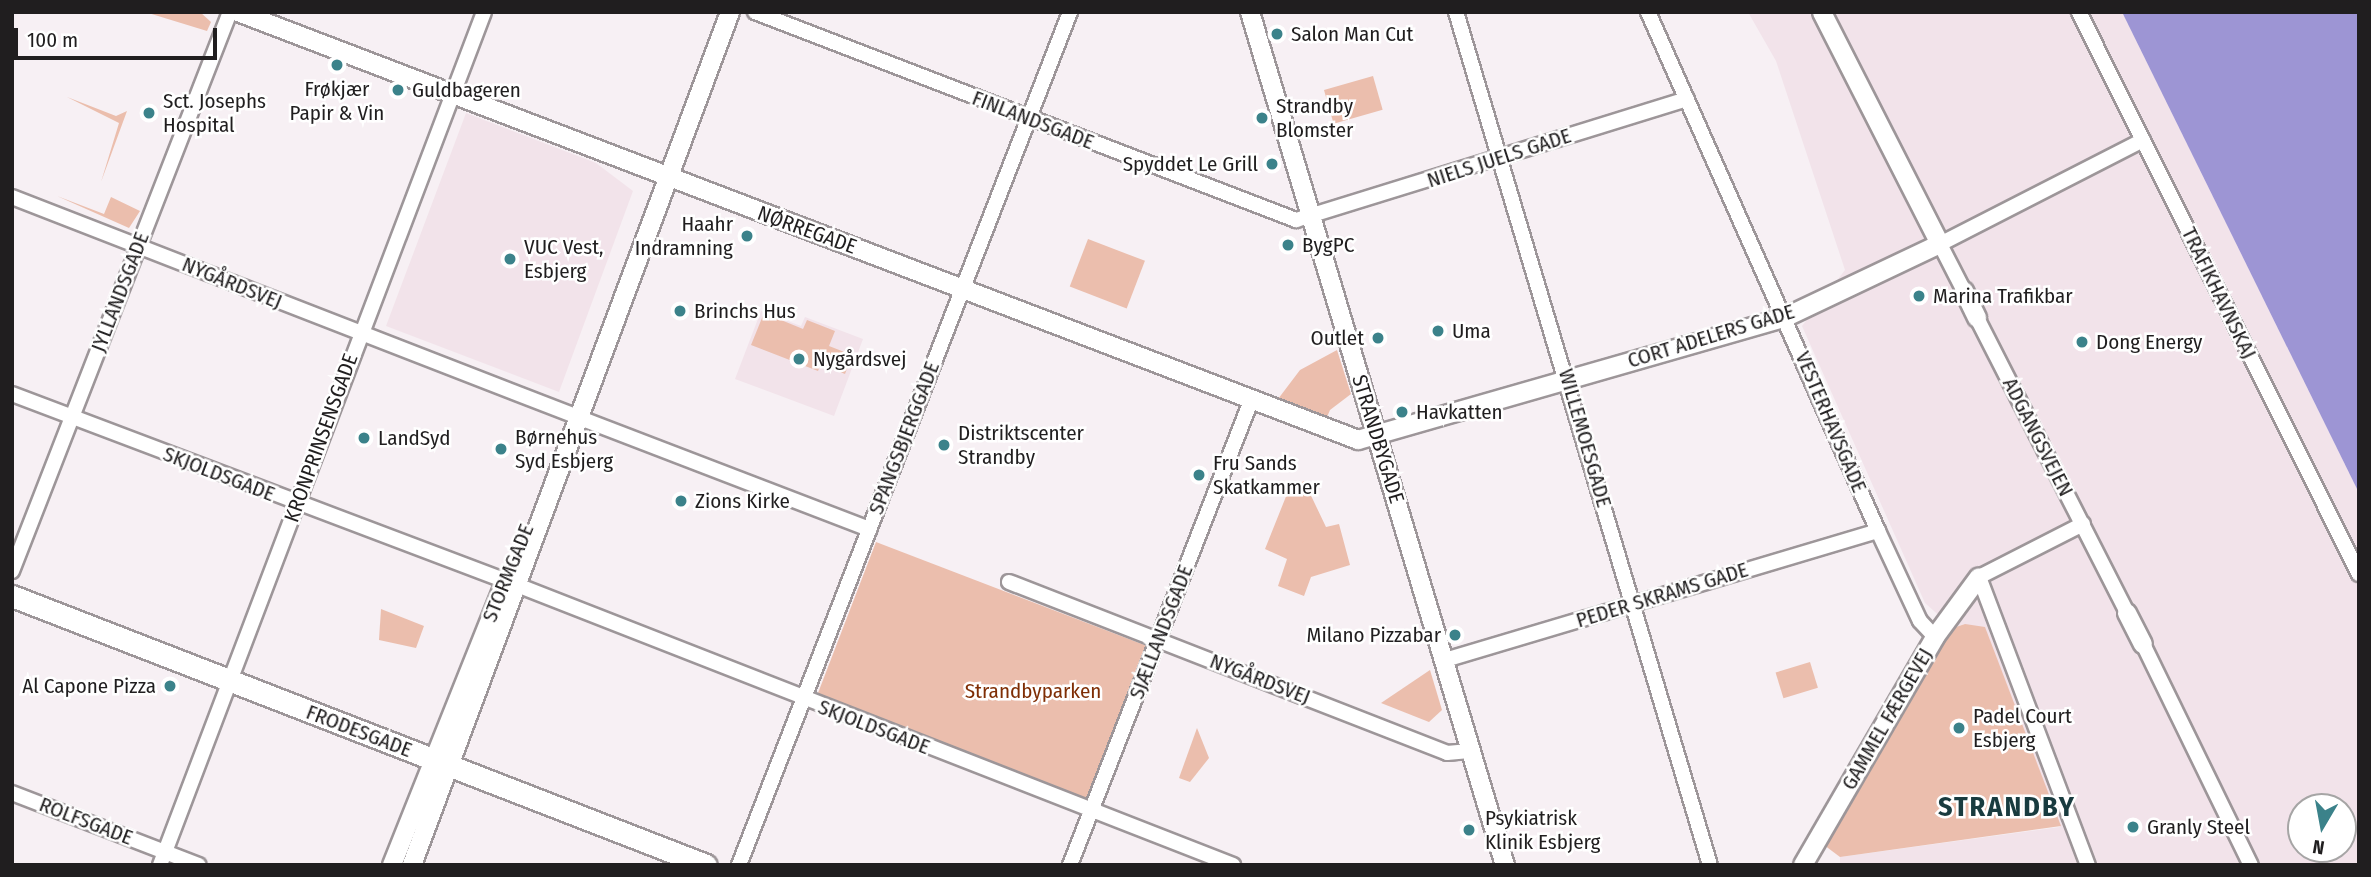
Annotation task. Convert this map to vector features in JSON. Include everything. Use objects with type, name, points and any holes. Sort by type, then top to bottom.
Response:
[{"type":"main road","name":"FRODESGADE","points":[[12,596],[706,865]]},
{"type":"street","name":"JYLLANDSGADE","points":[[12,572],[137,245],[230,12]]},
{"type":"street","name":"NØRREGADE","points":[[238,12],[963,288],[1334,434],[1377,438]]},
{"type":"street","name":"KRONPRINSENSGADE","points":[[162,858],[484,12]]},
{"type":"street","name":"STORMGADE","points":[[392,865],[440,762],[512,583],[730,12]]},
{"type":"street","name":"FINLANDSGADE","points":[[755,12],[1285,217],[1312,218]]},
{"type":"street","name":"SPANGSBJERGGADE","points":[[739,865],[1070,12]]},
{"type":"street","name":"STRANDBYGADE","points":[[1250,12],[1505,865]]},
{"type":"street","name":"WILLEMOESGADE","points":[[1456,12],[1568,378],[1710,865]]},
{"type":"street","name":"VESTERHAVSGADE","points":[[1648,12],[1786,317],[1878,531],[1920,621],[1935,637]]},
{"type":"street","name":"ADGANGSVEJEN","points":[[1822,12],[2083,524],[2251,865]]},
{"type":"street","name":"TRAFIKHAVNSKAJ","points":[[2079,12],[2359,574]]},
{"type":"street","name":"NIELS JUELS GADE","points":[[1312,218],[1687,99]]},
{"type":"street","name":"CORT ADELERS GADE","points":[[1377,438],[1568,378],[1786,317],[1940,244],[2143,140]]},
{"type":"street","name":"NYGÅRDSVEJ","points":[[12,197],[869,529]]},
{"type":"street","name":"SKJOLDSGADE","points":[[12,394],[512,583],[1233,865]]},
{"type":"street","name":"SJÆLLANDSGADE","points":[[1070,865],[1251,400]]},
{"type":"street","points":[[2083,524],[1979,577],[2088,865]]},
{"type":"street","name":"PEDER SKRAMS GADE","points":[[1445,660],[1878,531]]},
{"type":"street","name":"GAMMEL FÆRGEVEJ","points":[[1803,865],[1935,637],[1979,577]]},
{"type":"street","name":"NYGÅRDSVEJ","points":[[1009,582],[1447,752],[1472,751]]},
{"type":"street","name":"STORMGADE","points":[[412,865],[440,762]]},
{"type":"street","name":"ROLFSGADE","points":[[12,793],[162,858],[199,865]]},
{"type":"shaded area","points":[[1748,12],[2122,12],[2359,493],[2359,865],[1840,865],[1840,857],[2060,827],[1965,624],[1953,628],[1925,603],[1802,326],[1845,270],[1776,61]]},
{"type":"shaded area","points":[[2122,12],[2359,12],[2359,493]]},
{"type":"shaded area","name":"VUC Vest, Esbjerg","points":[[466,113],[596,163],[633,191],[559,392],[386,326]]},
{"type":"shaded area","name":"Nygårdsvej","points":[[761,311],[801,326],[805,317],[863,339],[834,416],[735,379]]},
{"type":"green space","points":[[145,12],[200,12],[211,22],[207,31]]},
{"type":"green space","points":[[1373,76],[1383,110],[1334,124],[1324,90]]},
{"type":"green space","points":[[67,97],[116,116],[127,111],[101,182],[119,123]]},
{"type":"green space","points":[[57,196],[104,214],[111,197],[140,211],[129,228]]},
{"type":"green space","points":[[1088,239],[1145,261],[1127,308],[1070,287]]},
{"type":"green space","points":[[764,313],[803,329],[807,320],[835,331],[829,346],[852,355],[845,374],[821,364],[818,371],[751,345]]},
{"type":"green space","points":[[1337,350],[1351,394],[1330,410],[1324,424],[1275,403],[1300,370]]},
{"type":"green space","points":[[1304,481],[1326,527],[1339,524],[1350,565],[1311,577],[1304,596],[1278,586],[1287,559],[1265,549],[1289,489]]},
{"type":"green space","name":"Strandbyparken","points":[[876,542],[1148,646],[1089,800],[817,696]]},
{"type":"green space","points":[[381,609],[424,626],[416,648],[379,640]]},
{"type":"green space","name":"Padel Court Esbjerg","points":[[1965,624],[1985,627],[2061,826],[1840,857],[1824,845],[1953,628]]},
{"type":"green space","points":[[1810,662],[1818,688],[1783,698],[1776,673]]},
{"type":"green space","points":[[1430,670],[1442,710],[1429,722],[1381,703]]},
{"type":"green space","points":[[1197,728],[1209,758],[1190,782],[1179,778]]},
{"type":"place","name":"Salon Man Cut","points":[[1277,34]]},
{"type":"place","name":"Frøkjær Papir & Vin","points":[[337,65]]},
{"type":"place","name":"Guldbageren","points":[[398,90]]},
{"type":"place","name":"Sct. Josephs Hospital","points":[[149,113]]},
{"type":"place","name":"Strandby Blomster","points":[[1262,118]]},
{"type":"place","name":"Spyddet Le Grill","points":[[1272,164]]},
{"type":"place","name":"Haahr Indramning","points":[[747,236]]},
{"type":"place","name":"BygPC","points":[[1288,245]]},
{"type":"place","name":"VUC Vest, Esbjerg","points":[[510,259]]},
{"type":"place","name":"Marina Trafikbar","points":[[1919,296]]},
{"type":"place","name":"Brinchs Hus","points":[[680,311]]},
{"type":"place","name":"Uma","points":[[1438,331]]},
{"type":"place","name":"Outlet","points":[[1378,338]]},
{"type":"place","name":"Dong Energy","points":[[2082,342]]},
{"type":"place","name":"Nygårdsvej","points":[[799,359]]},
{"type":"place","name":"Havkatten","points":[[1402,412]]},
{"type":"place","name":"LandSyd","points":[[364,438]]},
{"type":"place","name":"Distriktscenter Strandby","points":[[944,445]]},
{"type":"place","name":"Børnehus Syd Esbjerg","points":[[501,449]]},
{"type":"place","name":"Fru Sands Skatkammer","points":[[1199,475]]},
{"type":"place","name":"Zions Kirke","points":[[681,501]]},
{"type":"place","name":"Milano Pizzabar","points":[[1455,635]]},
{"type":"place","name":"Al Capone Pizza","points":[[170,686]]},
{"type":"place","name":"Padel Court Esbjerg","points":[[1959,728]]},
{"type":"place","name":"Granly Steel","points":[[2133,827]]},
{"type":"place","name":"Psykiatrisk Klinik Esbjerg","points":[[1469,830]]},
{"type":"district","name":"STRANDBY","points":[[2007,807]]}]
